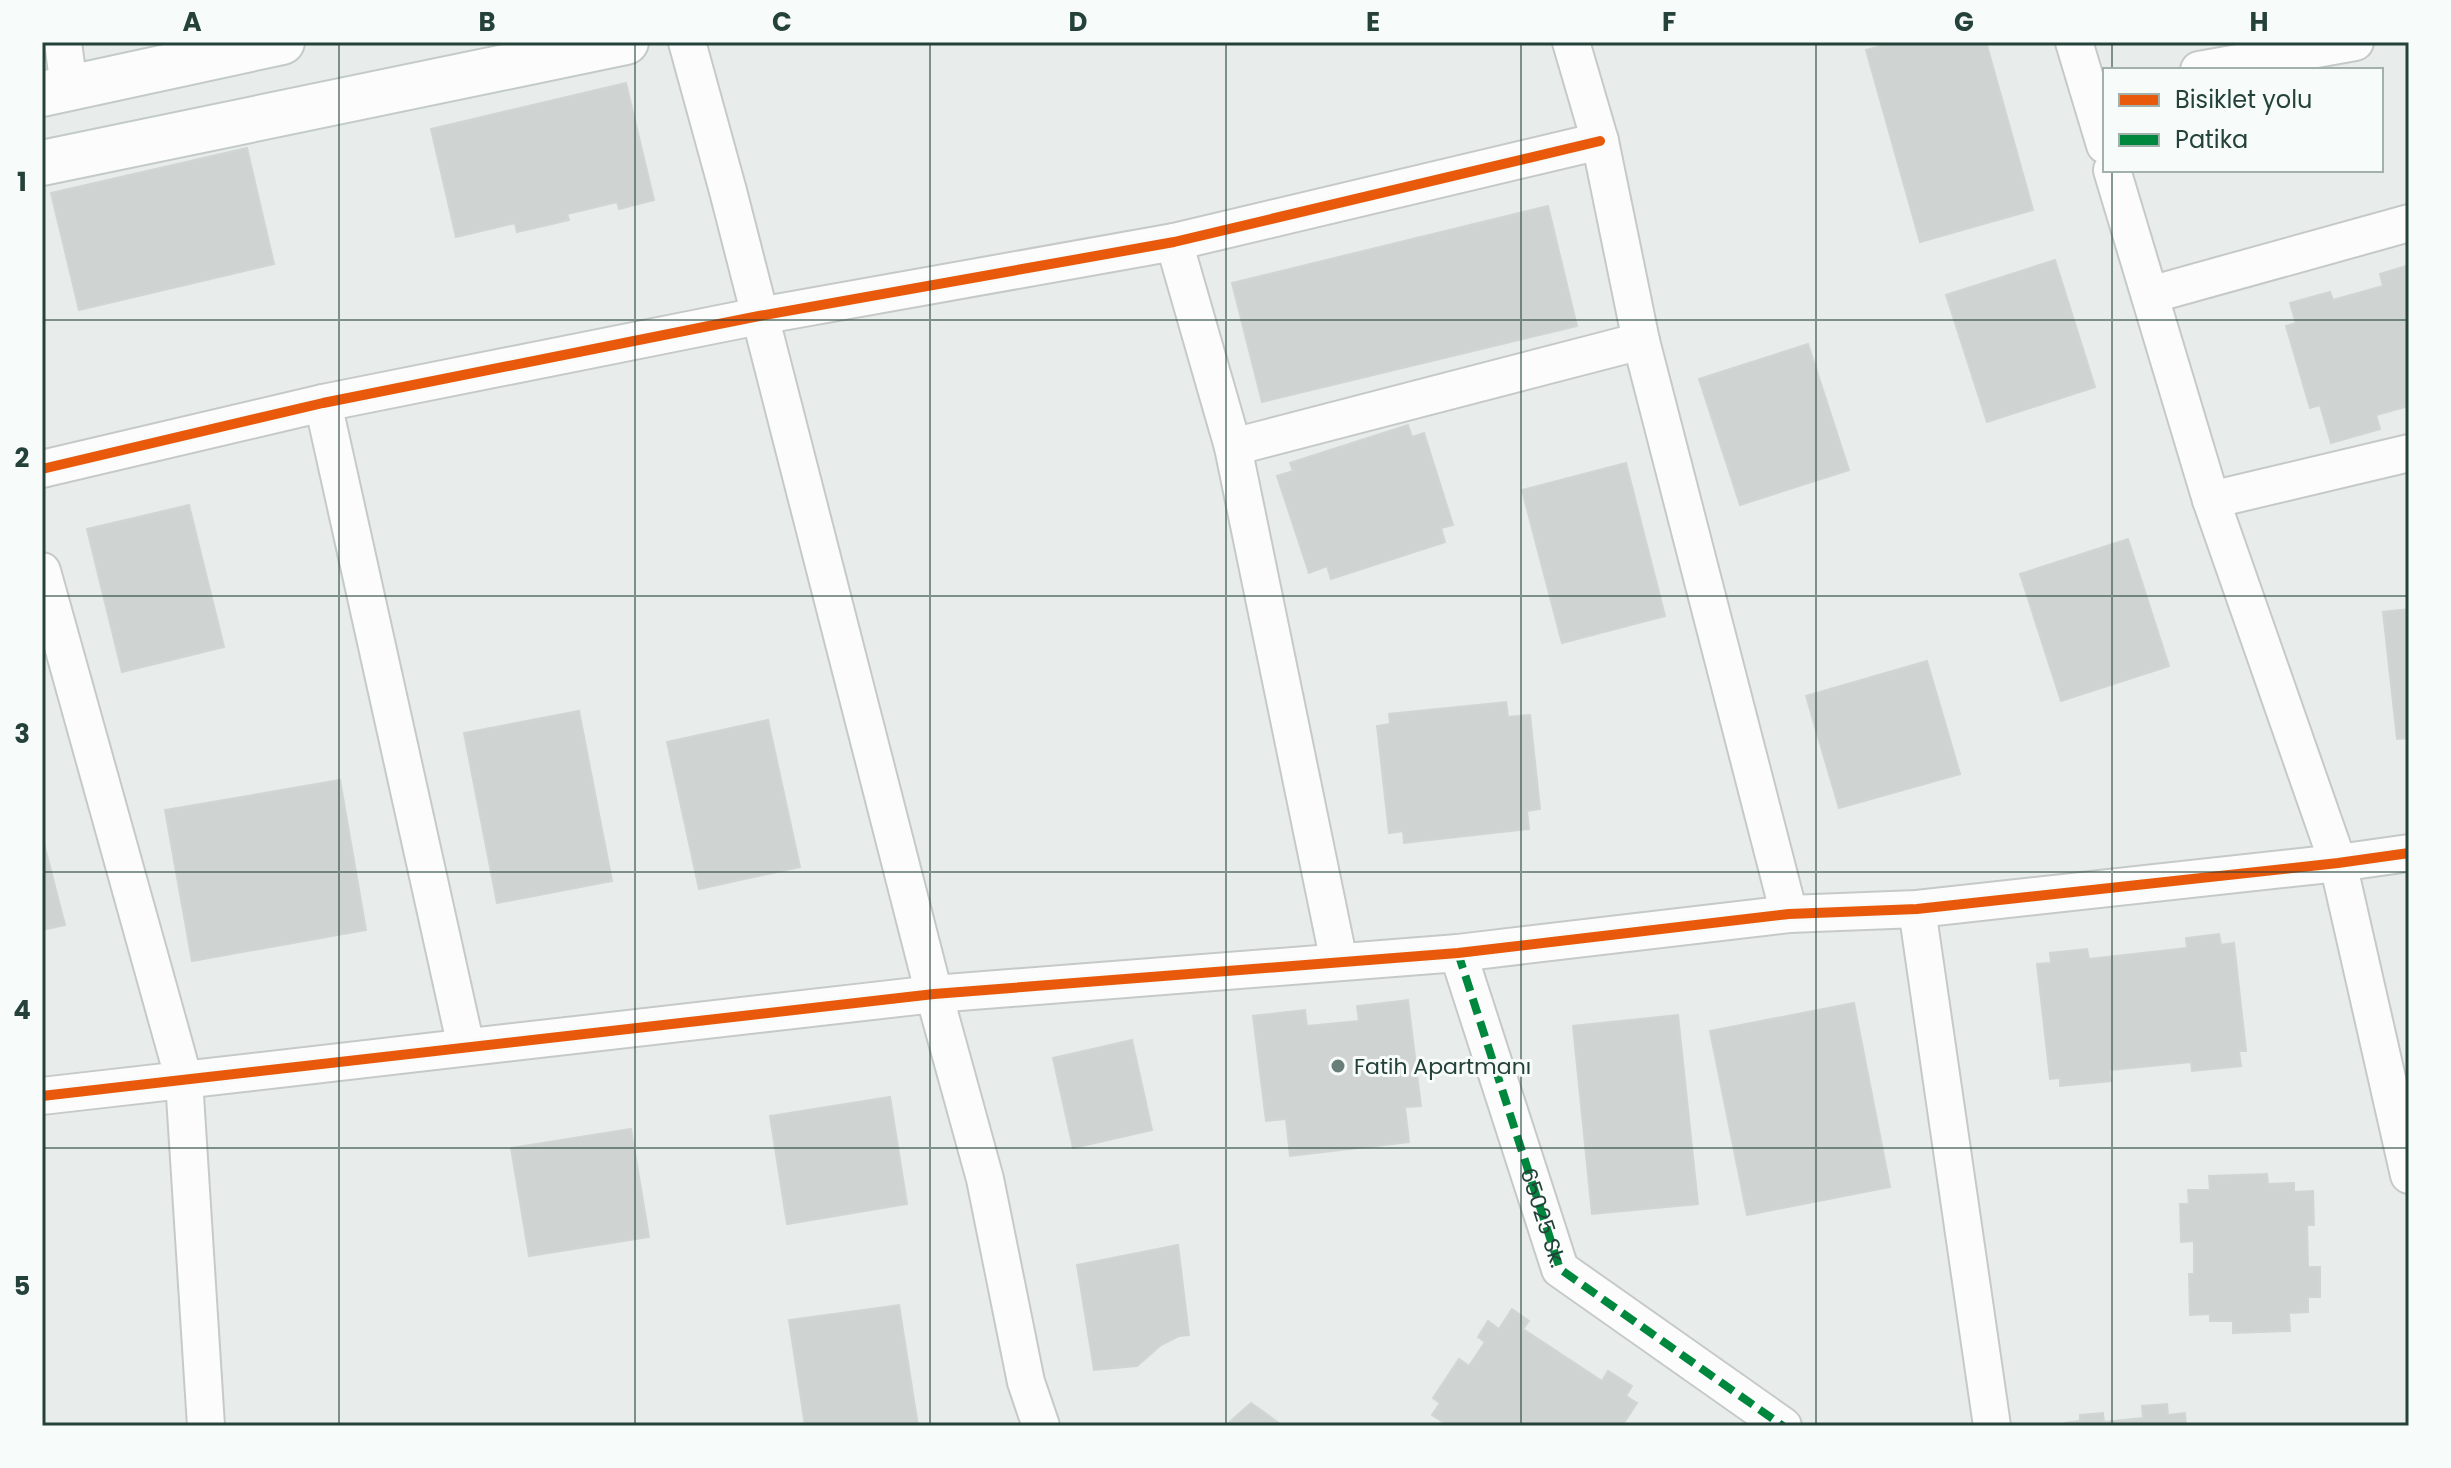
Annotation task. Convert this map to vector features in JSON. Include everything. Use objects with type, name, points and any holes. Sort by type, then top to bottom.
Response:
[{"type":"main road","points":[[56,91],[282,42]]},
{"type":"main road","points":[[42,163],[626,42]]},
{"type":"street","points":[[56,91],[63,42]]},
{"type":"street","points":[[687,42],[934,994],[985,1179],[1026,1382],[1041,1426]]},
{"type":"street","points":[[1571,42],[1600,141],[1641,341],[1789,914]]},
{"type":"street","points":[[2074,42],[2097,88],[2103,131]]},
{"type":"street","points":[[2210,68],[2355,42]]},
{"type":"street","points":[[42,469],[323,403],[759,316],[1174,242],[1600,141]]},
{"type":"street","points":[[2113,172],[2211,500],[2338,863],[2409,1175]]},
{"type":"street","points":[[2150,295],[2409,223]]},
{"type":"street","points":[[1174,242],[1233,447],[1339,962]]},
{"type":"street","points":[[1233,447],[1641,341]]},
{"type":"street","points":[[323,403],[466,1047]]},
{"type":"street","points":[[2211,500],[2409,453]]},
{"type":"street","points":[[42,571],[184,1080],[206,1426]]},
{"type":"street","points":[[42,1096],[934,994],[1458,953],[1789,914],[1917,909],[2409,853]]},
{"type":"street","points":[[1917,909],[1992,1426]]},
{"type":"street","name":"65025 Sk.","points":[[1458,953],[1560,1269],[1783,1426]]},
{"type":"building","points":[[1896,42],[1986,42],[2033,210],[1920,242],[1866,50]]},
{"type":"building","points":[[626,83],[654,200],[619,209],[617,202],[567,214],[569,220],[517,232],[515,223],[456,237],[431,129]]},
{"type":"building","points":[[247,148],[274,264],[79,310],[51,193]]},
{"type":"building","points":[[1548,206],[1577,326],[1262,402],[1232,283]]},
{"type":"building","points":[[2055,260],[2095,387],[1987,422],[1946,295]]},
{"type":"building","points":[[2409,265],[2409,406],[2376,415],[2380,429],[2331,443],[2320,405],[2310,408],[2286,326],[2296,323],[2290,303],[2330,292],[2333,300],[2383,286],[2380,274]]},
{"type":"building","points":[[1808,344],[1849,470],[1740,505],[1699,379]]},
{"type":"building","points":[[1408,425],[1412,437],[1424,433],[1453,525],[1441,528],[1445,542],[1331,579],[1327,566],[1309,573],[1277,476],[1293,471],[1290,463]]},
{"type":"building","points":[[1626,463],[1665,616],[1562,643],[1522,490]]},
{"type":"building","points":[[189,505],[224,647],[122,672],[87,529]]},
{"type":"building","points":[[2128,539],[2169,666],[2061,701],[2020,574]]},
{"type":"building","points":[[2409,609],[2409,738],[2397,739],[2383,612]]},
{"type":"building","points":[[1927,661],[1960,774],[1839,808],[1806,696]]},
{"type":"building","points":[[1506,702],[1508,717],[1530,715],[1540,809],[1527,811],[1529,829],[1404,843],[1403,831],[1389,833],[1377,726],[1390,724],[1389,714]]},
{"type":"building","points":[[579,711],[612,881],[497,903],[464,733]]},
{"type":"building","points":[[768,720],[800,867],[699,889],[667,742]]},
{"type":"building","points":[[340,780],[366,930],[192,961],[165,810]]},
{"type":"building","points":[[42,836],[65,925],[42,930]]},
{"type":"building","points":[[2219,934],[2221,945],[2234,943],[2246,1051],[2239,1051],[2241,1066],[2192,1071],[2191,1062],[2110,1070],[2111,1081],[2060,1086],[2060,1078],[2050,1079],[2037,964],[2051,963],[2050,953],[2087,949],[2089,959],[2187,948],[2186,938]]},
{"type":"building","name":"Fatih Apartmanı","points":[[1408,1000],[1421,1106],[1405,1107],[1409,1142],[1290,1156],[1286,1119],[1266,1121],[1253,1016],[1305,1010],[1307,1026],[1359,1021],[1357,1006]]},
{"type":"building","points":[[1854,1003],[1890,1187],[1747,1215],[1710,1031]]},
{"type":"building","points":[[1678,1015],[1698,1204],[1592,1214],[1573,1026]]},
{"type":"building","points":[[1132,1040],[1152,1130],[1073,1148],[1053,1058]]},
{"type":"building","points":[[890,1097],[907,1204],[787,1224],[770,1116]]},
{"type":"building","points":[[631,1129],[649,1237],[529,1256],[511,1148]]},
{"type":"building","points":[[2267,1174],[2268,1184],[2294,1183],[2294,1192],[2313,1191],[2314,1225],[2307,1225],[2308,1267],[2320,1267],[2320,1297],[2308,1297],[2308,1312],[2289,1313],[2290,1331],[2233,1333],[2233,1321],[2210,1321],[2210,1314],[2190,1315],[2189,1274],[2194,1274],[2194,1241],[2181,1242],[2180,1204],[2189,1204],[2188,1190],[2210,1190],[2209,1176]]},
{"type":"building","points":[[1178,1245],[1189,1335],[1179,1336],[1161,1345],[1137,1366],[1094,1370],[1077,1265]]},
{"type":"building","points":[[899,1305],[918,1426],[805,1426],[789,1320]]},
{"type":"building","points":[[1512,1309],[1529,1321],[1523,1329],[1602,1381],[1608,1371],[1632,1386],[1626,1396],[1637,1403],[1622,1426],[1449,1426],[1432,1415],[1440,1403],[1433,1398],[1459,1359],[1469,1366],[1485,1342],[1478,1337],[1488,1321],[1499,1329]]},
{"type":"building","points":[[1251,1403],[1283,1426],[1225,1426]]},
{"type":"building","points":[[2167,1404],[2168,1415],[2185,1413],[2186,1426],[2065,1426],[2065,1423],[2080,1421],[2080,1415],[2103,1413],[2104,1422],[2143,1418],[2142,1406]]},
{"type":"marked path","points":[[1458,953],[1560,1269],[1783,1426]]},
{"type":"cycle path","points":[[42,469],[323,403],[759,316],[1174,242],[1600,141]]},
{"type":"cycle path","points":[[42,1096],[934,994],[1458,953],[1789,914],[1917,909],[2409,853]]},
{"type":"place","name":"Fatih Apartmanı","points":[[1338,1066]]}]
